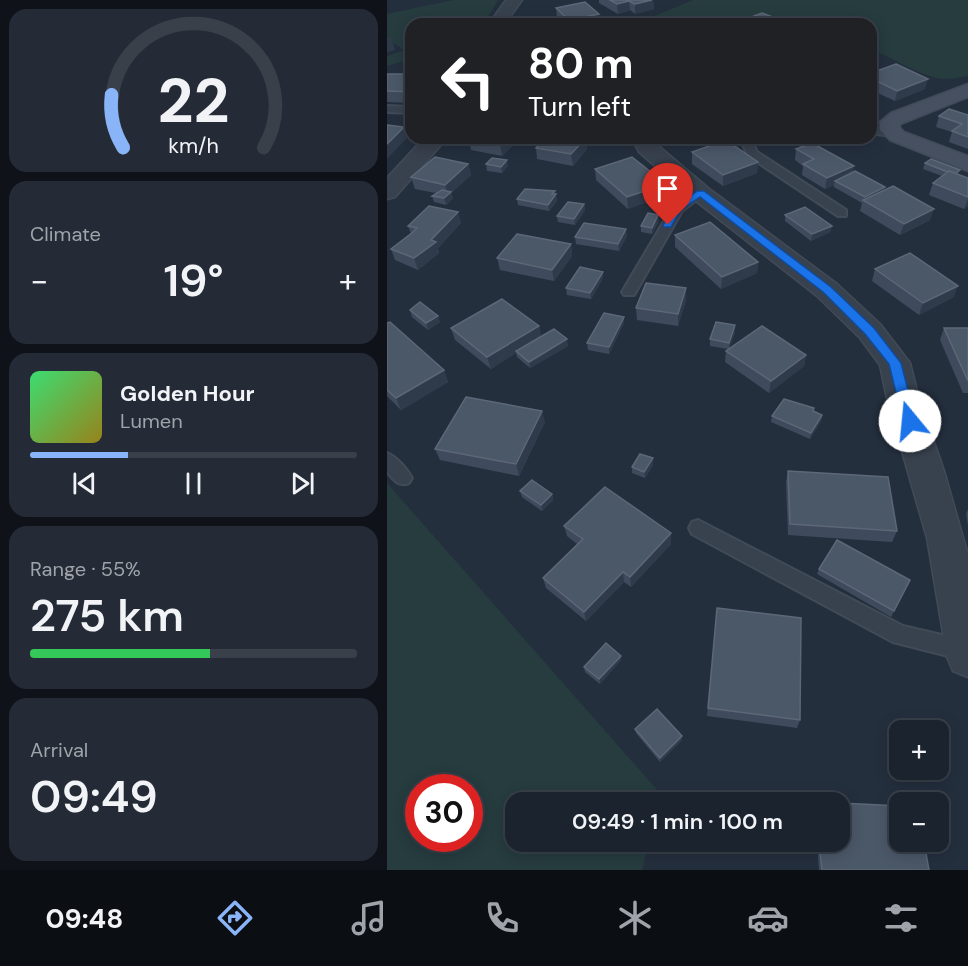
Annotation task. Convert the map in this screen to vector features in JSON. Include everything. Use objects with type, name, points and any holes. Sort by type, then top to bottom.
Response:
[{"type":"street","points":[[501,18],[514,0]]},
{"type":"street","points":[[968,90],[899,117],[881,129],[968,164]]},
{"type":"street","points":[[387,192],[431,144]]},
{"type":"street","points":[[646,144],[700,193],[827,290],[870,331],[895,363],[903,399],[946,538],[968,653]]},
{"type":"lane","points":[[387,109],[405,110]]},
{"type":"lane","points":[[748,144],[752,154],[842,213]]},
{"type":"lane","points":[[629,292],[677,208],[700,193]]},
{"type":"lane","points":[[387,460],[403,478]]},
{"type":"lane","points":[[698,528],[900,635],[968,653]]},
{"type":"green space","points":[[453,0],[498,0],[488,18],[405,18],[405,61],[387,66],[387,56],[404,50],[387,39],[387,14]]},
{"type":"green space","points":[[693,0],[968,0],[968,76],[935,78],[877,52],[877,18],[650,18]]},
{"type":"green space","points":[[387,483],[659,792],[505,792],[505,852],[646,852],[642,870],[387,870]]},
{"type":"building","points":[[610,0],[652,0],[635,4],[629,1],[617,4]]},
{"type":"building","points":[[585,2],[599,14],[567,18],[556,8]]},
{"type":"building","points":[[762,13],[770,16],[759,18],[754,16]]},
{"type":"building","points":[[896,64],[928,79],[897,91],[877,81],[877,71]]},
{"type":"building","points":[[387,74],[405,74],[405,92],[387,91]]},
{"type":"building","points":[[949,109],[968,115],[968,137],[952,131],[962,124],[939,116]]},
{"type":"building","points":[[387,125],[404,127],[387,144]]},
{"type":"building","points":[[540,144],[580,144],[571,154],[536,148]]},
{"type":"building","points":[[715,144],[732,144],[758,162],[723,175],[692,152]]},
{"type":"building","points":[[814,144],[854,166],[827,178],[803,164],[814,159],[796,149]]},
{"type":"building","points":[[435,157],[468,164],[445,185],[411,177]]},
{"type":"building","points":[[632,157],[666,184],[627,197],[595,169]]},
{"type":"building","points":[[492,158],[507,160],[501,167],[486,164]]},
{"type":"building","points":[[931,159],[960,170],[955,174],[925,163]]},
{"type":"building","points":[[855,171],[885,187],[865,197],[835,181]]},
{"type":"building","points":[[949,171],[968,178],[968,197],[933,183]]},
{"type":"building","points":[[893,186],[934,209],[904,224],[863,200]]},
{"type":"building","points":[[525,189],[555,191],[552,194],[556,194],[548,205],[517,199]]},
{"type":"building","points":[[442,190],[451,192],[444,198],[432,196]]},
{"type":"building","points":[[568,202],[584,204],[574,219],[557,216]]},
{"type":"building","points":[[429,206],[458,212],[431,240],[436,242],[414,258],[391,249],[417,228],[408,226]]},
{"type":"building","points":[[805,207],[832,226],[812,234],[785,215]]},
{"type":"building","points":[[648,213],[658,215],[652,228],[641,226]]},
{"type":"building","points":[[710,222],[758,262],[722,277],[675,235]]},
{"type":"building","points":[[584,223],[626,229],[618,244],[575,237]]},
{"type":"building","points":[[517,234],[571,244],[552,270],[497,258]]},
{"type":"building","points":[[910,253],[958,286],[923,303],[875,269]]},
{"type":"building","points":[[580,267],[603,272],[590,293],[566,288]]},
{"type":"building","points":[[646,283],[686,288],[678,314],[636,308]]},
{"type":"building","points":[[502,299],[539,326],[487,357],[451,328]]},
{"type":"building","points":[[420,302],[438,316],[426,323],[410,310]]},
{"type":"building","points":[[604,313],[624,317],[609,347],[587,343]]},
{"type":"building","points":[[390,322],[444,370],[396,398],[387,390],[387,323]]},
{"type":"building","points":[[716,322],[735,325],[729,343],[710,339]]},
{"type":"building","points":[[762,326],[806,355],[771,381],[726,351]]},
{"type":"building","points":[[944,328],[968,328],[968,381]]},
{"type":"building","points":[[554,329],[567,339],[529,362],[516,351]]},
{"type":"building","points":[[466,397],[542,411],[516,464],[435,449]]},
{"type":"building","points":[[784,399],[814,408],[813,411],[822,415],[811,433],[772,416]]},
{"type":"building","points":[[640,454],[653,458],[644,472],[632,467]]},
{"type":"building","points":[[788,471],[888,477],[897,531],[790,524]]},
{"type":"building","points":[[532,480],[552,494],[541,505],[520,491]]},
{"type":"building","points":[[605,487],[671,533],[630,577],[623,572],[584,612],[543,578],[583,539],[564,526]]},
{"type":"building","points":[[837,540],[910,580],[894,611],[819,569]]},
{"type":"building","points":[[717,608],[801,618],[800,720],[708,708]]},
{"type":"building","points":[[606,643],[621,656],[599,679],[584,667]]},
{"type":"building","points":[[657,709],[682,736],[660,758],[635,729]]},
{"type":"building","points":[[850,804],[889,805],[889,852],[926,852],[929,870],[822,870],[820,852],[850,852]]},
{"type":"route","points":[[668,225],[677,208],[700,193],[827,290],[870,331],[895,363],[910,421]]}]
